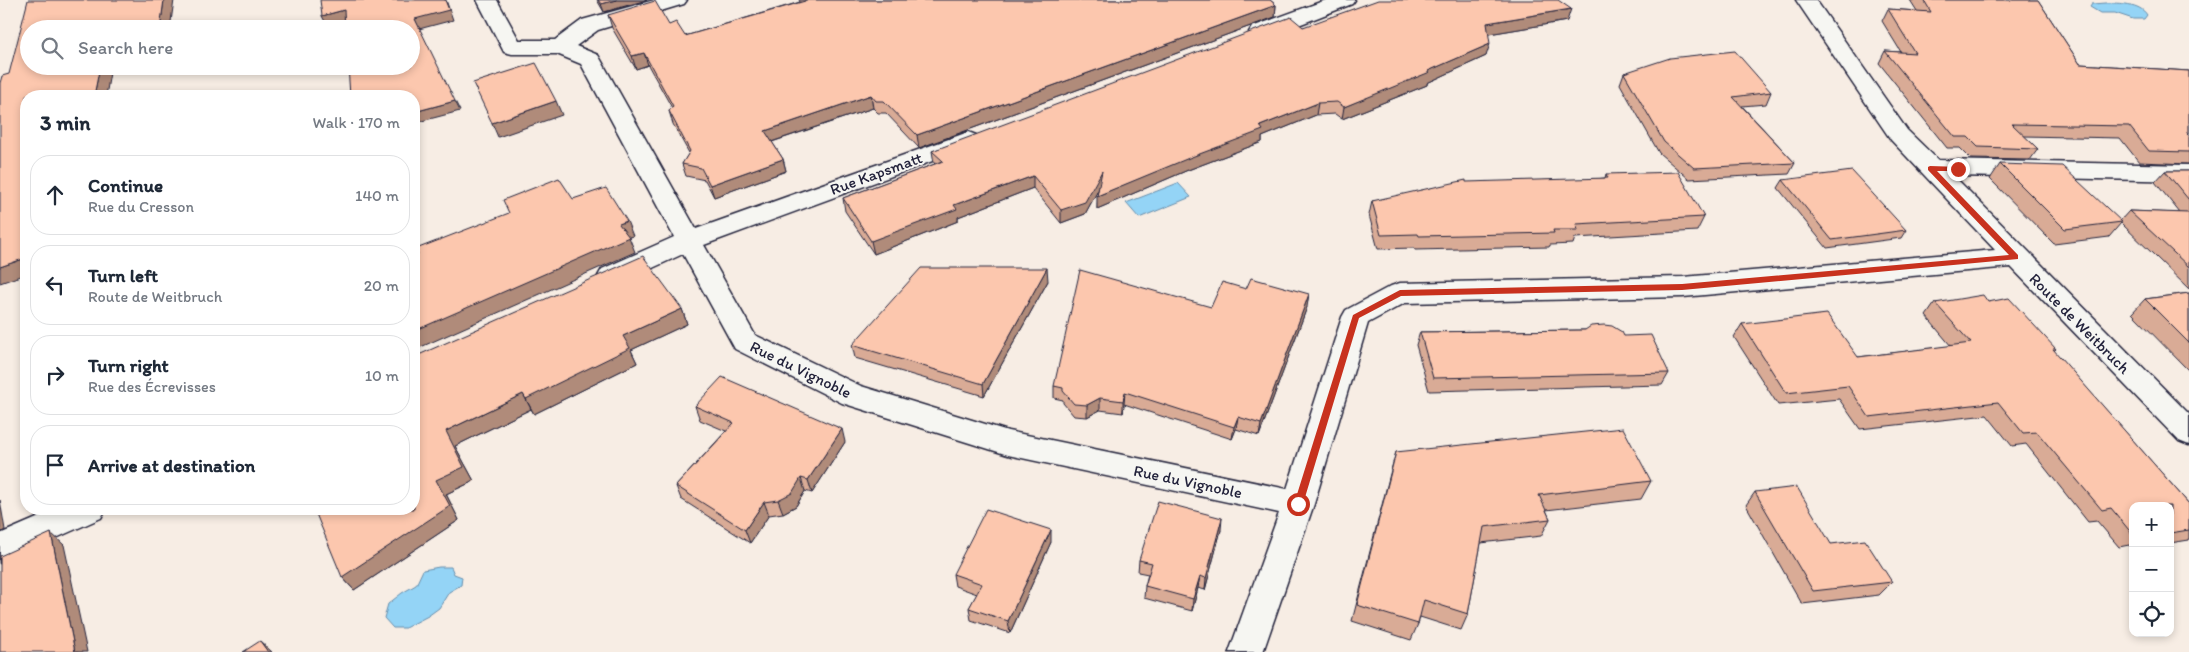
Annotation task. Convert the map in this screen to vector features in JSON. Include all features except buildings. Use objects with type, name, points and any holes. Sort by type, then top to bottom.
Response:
[{"type":"street","name":"Rue du Vignoble","points":[[487,0],[512,47],[560,47],[590,60],[745,342],[852,395],[1008,442],[1298,504]]},
{"type":"street","points":[[560,47],[590,25],[677,0]]},
{"type":"street","points":[[1236,41],[1345,0]]},
{"type":"street","name":"Route de Weitbruch","points":[[1806,0],[1812,12],[1899,135],[2189,433]]},
{"type":"street","name":"Rue Kapsmatt","points":[[591,285],[688,241],[989,133]]},
{"type":"street","points":[[1930,168],[2189,173]]},
{"type":"street","points":[[1246,652],[1298,504],[1356,317],[1400,293],[1682,287],[2016,257]]},
{"type":"street","points":[[0,549],[76,515]]},
{"type":"water","points":[[2105,3],[2134,6],[2144,11],[2147,15],[2144,19],[2133,19],[2115,13],[2100,13],[2090,7],[2092,4]]},
{"type":"water","points":[[1178,183],[1191,197],[1139,218],[1126,203]]},
{"type":"water","points":[[451,567],[454,574],[462,577],[461,585],[449,592],[439,608],[428,616],[405,628],[393,628],[384,618],[388,604],[416,585],[423,570]]},
{"type":"route","points":[[1298,504],[1356,317],[1400,293],[1682,287],[2016,257],[1930,168],[1958,169]]}]
